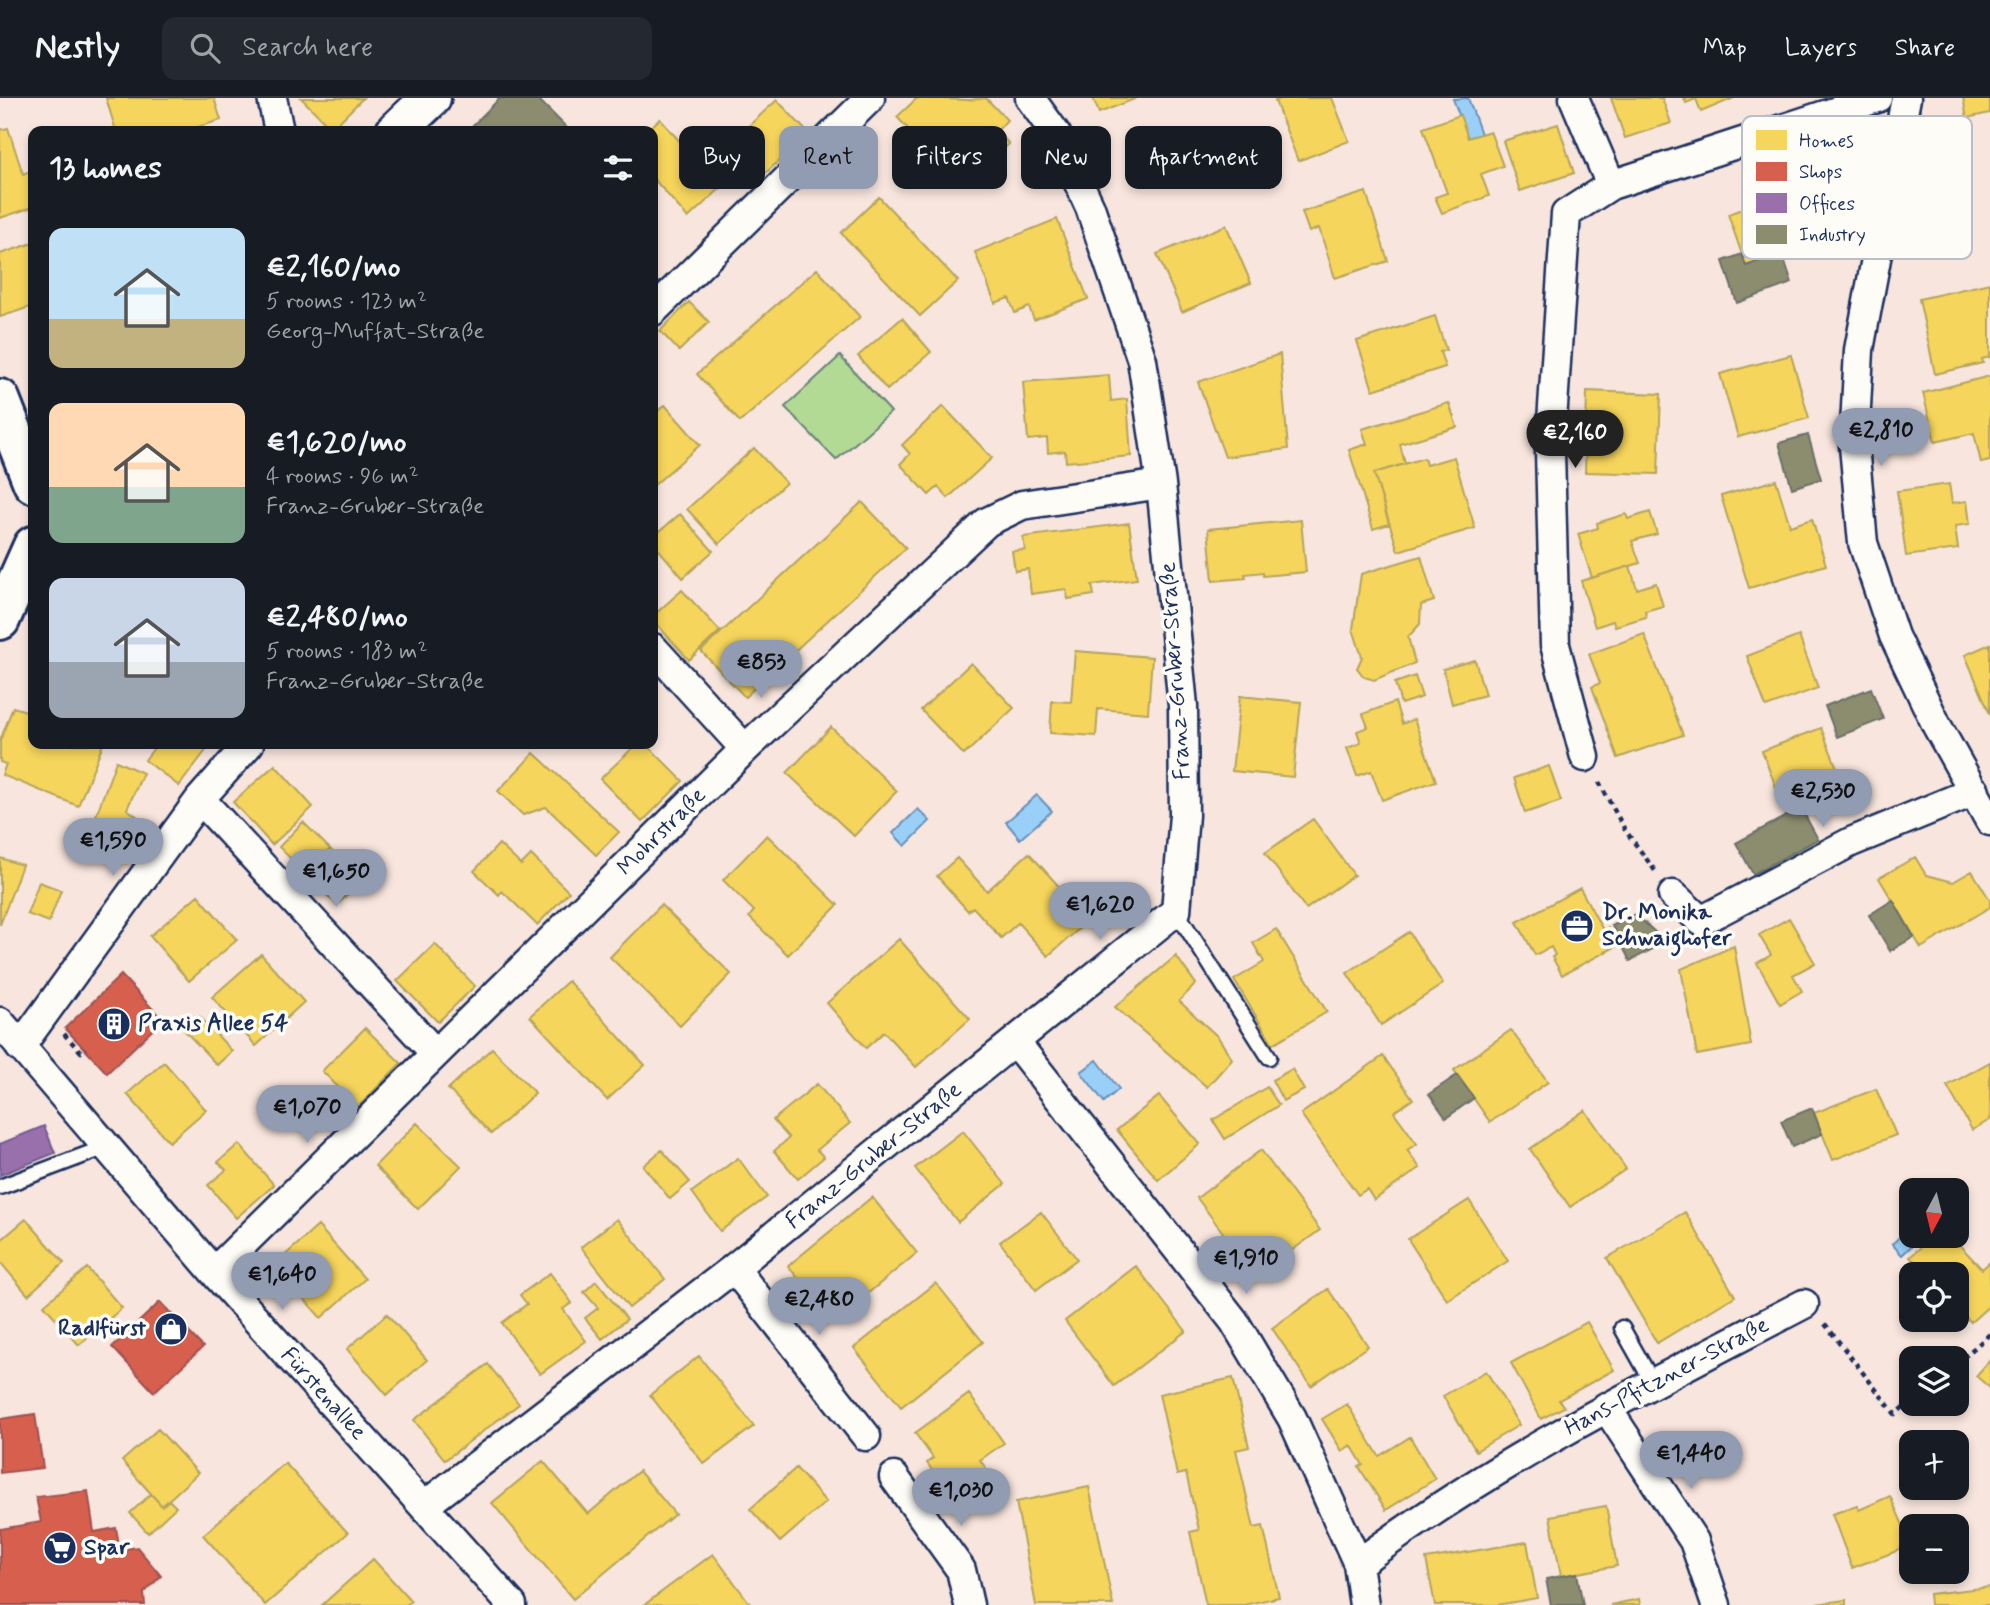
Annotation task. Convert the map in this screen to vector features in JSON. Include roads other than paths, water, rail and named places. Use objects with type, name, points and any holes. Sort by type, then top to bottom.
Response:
[{"type":"main road","points":[[401,126],[431,98]]},
{"type":"main road","points":[[0,399],[28,470]]},
{"type":"main road","points":[[0,620],[28,557]]},
{"type":"street","points":[[272,98],[278,126]]},
{"type":"street","points":[[658,306],[870,98]]},
{"type":"street","name":"Franz-Gruber-Straße","points":[[424,1506],[734,1268],[1016,1043],[1176,911],[1184,815],[1183,706],[1161,484],[1142,360],[1090,207],[1056,134],[1030,98]]},
{"type":"street","points":[[1574,98],[1611,185]]},
{"type":"street","points":[[1822,116],[1877,98]]},
{"type":"street","points":[[1903,116],[1906,98]]},
{"type":"street","points":[[1585,757],[1555,645],[1550,451],[1566,214],[1611,185],[1742,142]]},
{"type":"street","points":[[1876,259],[1859,350],[1854,446],[1863,543],[1894,636],[1937,726],[1990,821]]},
{"type":"street","name":"Mohrstraße","points":[[214,1272],[745,749],[987,522],[1022,505],[1161,484]]},
{"type":"street","points":[[658,653],[745,749]]},
{"type":"street","points":[[19,1047],[200,799],[245,749]]},
{"type":"street","points":[[1673,895],[1701,921],[1851,842],[1975,791]]},
{"type":"street","points":[[200,799],[435,1053]]},
{"type":"street","name":"Fürstenallee","points":[[0,1022],[214,1272],[512,1605]]},
{"type":"street","points":[[1016,1043],[1234,1321],[1292,1418],[1358,1564],[1364,1605]]},
{"type":"street","points":[[734,1268],[866,1436]]},
{"type":"street","name":"Hans-Pfitzner-Straße","points":[[1358,1564],[1414,1522],[1606,1407],[1804,1304]]},
{"type":"street","points":[[1606,1407],[1694,1541],[1716,1605]]},
{"type":"street","points":[[894,1478],[961,1570],[969,1605]]},
{"type":"lane","points":[[1176,911],[1269,1057]]},
{"type":"lane","points":[[0,1187],[106,1147]]},
{"type":"lane","points":[[1622,1328],[1653,1382]]},
{"type":"water","points":[[1468,98],[1481,134],[1468,138],[1453,99]]},
{"type":"water","points":[[1037,795],[1052,811],[1020,839],[1006,822]]},
{"type":"water","points":[[918,809],[930,821],[905,846],[893,833]]},
{"type":"water","points":[[1097,1060],[1119,1089],[1104,1102],[1081,1072]]},
{"type":"water","points":[[1899,1237],[1899,1248],[1909,1248],[1902,1255],[1892,1244]]},
{"type":"place","name":"Dr. Monika Schwaighofer","points":[[1577,926]]},
{"type":"place","name":"Praxis Allee 54","points":[[114,1024]]},
{"type":"place","name":"Radlfürst","points":[[171,1329]]},
{"type":"place","name":"Spar","points":[[60,1548]]}]
